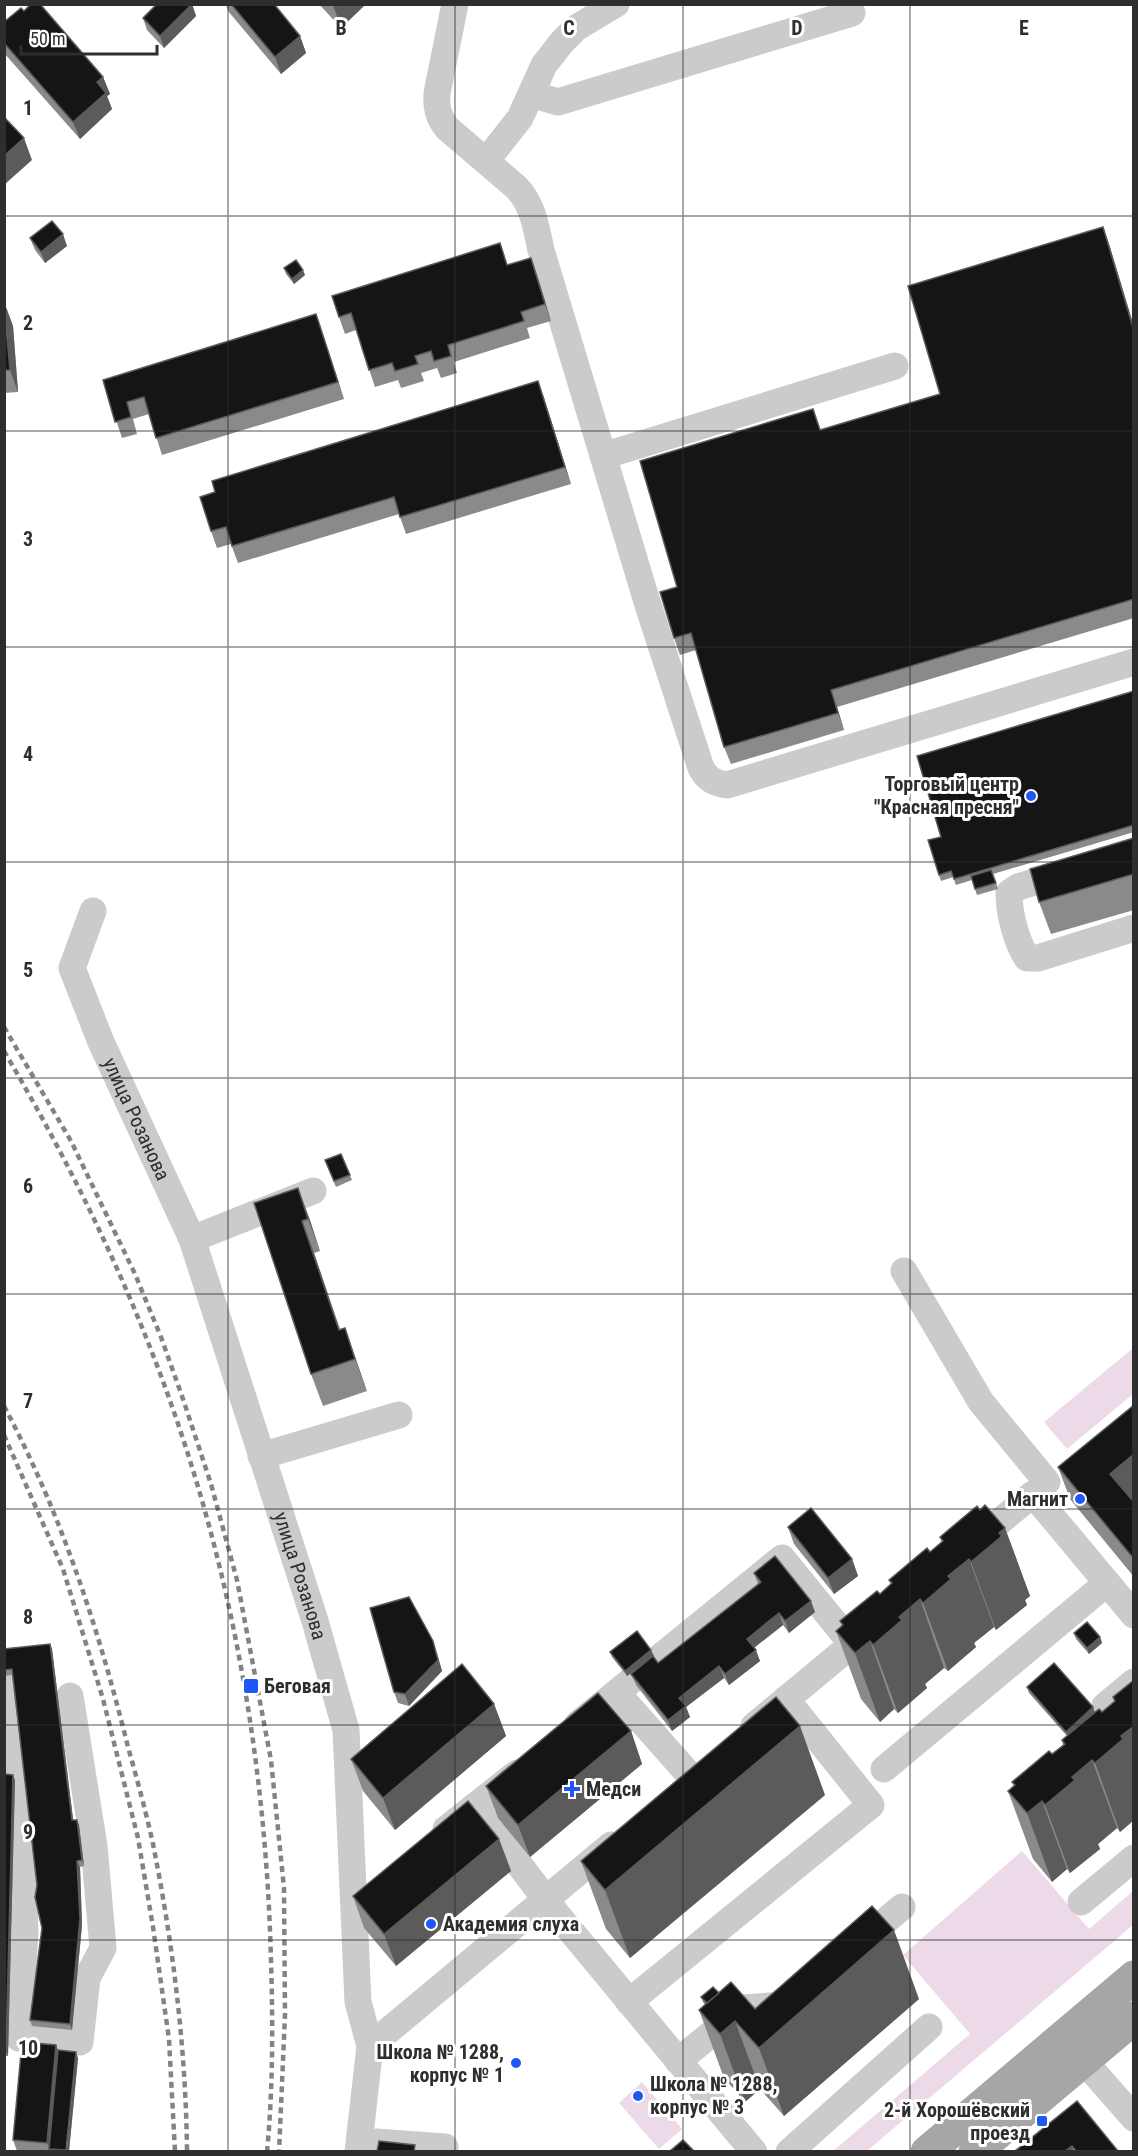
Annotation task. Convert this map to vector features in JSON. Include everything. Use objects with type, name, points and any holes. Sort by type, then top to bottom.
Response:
[{"type":"main road","points":[[927,2151],[1134,1977]]},
{"type":"main road","points":[[975,2151],[1134,2018]]},
{"type":"street","points":[[455,4],[436,104],[441,121],[525,196],[531,209],[541,250],[603,456],[701,768],[706,777],[715,783],[727,785],[1134,662]]},
{"type":"street","points":[[486,161],[512,129],[544,65],[569,35],[589,19],[616,4]]},
{"type":"street","points":[[531,94],[558,102],[852,13]]},
{"type":"street","points":[[603,456],[895,366]]},
{"type":"street","points":[[1134,851],[1018,887],[1009,893],[1009,906],[1022,950],[1028,958],[1038,958],[1134,928]]},
{"type":"street","name":"улица Розанова","points":[[93,912],[72,968],[96,1028],[192,1239],[315,1621],[346,1730],[358,2002],[370,2046],[359,2146]]},
{"type":"street","points":[[192,1239],[313,1191]]},
{"type":"street","points":[[904,1271],[981,1402],[1107,1583],[1134,1615]]},
{"type":"street","points":[[261,1456],[399,1415]]},
{"type":"street","points":[[951,1562],[1068,1464]]},
{"type":"street","points":[[428,1843],[782,1558],[852,1644]]},
{"type":"street","points":[[884,1769],[1107,1583]]},
{"type":"street","points":[[735,1742],[888,1614]]},
{"type":"street","points":[[1105,1706],[1134,1682]]},
{"type":"street","points":[[9,1688],[20,1777],[25,1930],[19,2038],[80,2042],[87,1978],[103,1947],[94,1846],[70,1696]]},
{"type":"street","points":[[617,1693],[692,1778]]},
{"type":"street","points":[[629,2002],[871,1805],[786,1699]]},
{"type":"street","points":[[475,1806],[545,1899],[754,2151]]},
{"type":"street","points":[[370,2046],[628,1831]]},
{"type":"street","points":[[1081,1902],[1134,1858]]},
{"type":"street","points":[[354,1903],[382,1880]]},
{"type":"street","points":[[838,1960],[902,1908]]},
{"type":"street","points":[[678,2061],[743,2008],[784,2005],[811,1983]]},
{"type":"street","points":[[789,2151],[929,2027]]},
{"type":"street","points":[[1083,2060],[1134,2118]]},
{"type":"street","points":[[359,2146],[445,2147],[444,2151]]},
{"type":"shaded area","points":[[1133,1348],[1133,1394],[1067,1449],[1044,1422]]},
{"type":"shaded area","points":[[1022,1851],[1089,1929],[1133,1891],[1133,1925],[867,2151],[832,2152],[970,2034],[903,1955]]},
{"type":"shaded area","points":[[642,2082],[682,2129],[659,2149],[619,2103]]},
{"type":"building","points":[[31,4],[40,4],[103,77],[97,82],[106,93],[73,122],[4,43],[4,22],[21,8],[24,11]]},
{"type":"building","points":[[157,4],[192,4],[160,36],[143,18]]},
{"type":"building","points":[[231,4],[274,4],[300,36],[275,57]]},
{"type":"building","points":[[4,117],[24,138],[4,156]]},
{"type":"building","points":[[52,221],[63,234],[41,252],[30,238]]},
{"type":"building","points":[[1103,227],[1134,331],[1134,599],[831,690],[838,713],[724,747],[691,633],[674,638],[660,592],[677,587],[640,461],[813,409],[820,430],[940,394],[908,286]]},
{"type":"building","points":[[500,243],[507,265],[531,258],[545,304],[521,312],[524,321],[448,345],[451,356],[434,361],[431,351],[415,356],[418,364],[395,371],[392,363],[369,370],[351,313],[339,317],[332,296]]},
{"type":"building","points":[[296,260],[303,270],[292,279],[284,268]]},
{"type":"building","points":[[4,304],[10,370],[4,370]]},
{"type":"building","points":[[316,314],[338,382],[156,438],[144,397],[127,402],[131,417],[115,422],[103,380]]},
{"type":"building","points":[[538,381],[565,467],[400,517],[394,497],[232,546],[226,527],[211,531],[200,497],[215,492],[212,481]]},
{"type":"building","name":"Торговый центр \"Красная пресня\"","points":[[1134,691],[1134,825],[954,879],[951,871],[939,875],[928,840],[941,837],[917,756]]},
{"type":"building","points":[[1134,838],[1134,874],[1039,902],[1030,869]]},
{"type":"building","points":[[991,870],[996,883],[975,889],[971,876]]},
{"type":"building","points":[[341,1154],[350,1175],[334,1181],[325,1160]]},
{"type":"building","points":[[298,1188],[308,1219],[302,1221],[339,1330],[345,1328],[355,1359],[311,1374],[254,1203]]},
{"type":"building","points":[[1134,1405],[1134,1454],[1110,1474],[1134,1502],[1134,1559],[1058,1467]]},
{"type":"building","points":[[985,1505],[1005,1528],[999,1533],[1002,1536],[971,1562],[969,1559],[948,1576],[951,1579],[923,1603],[920,1599],[899,1617],[902,1620],[873,1645],[870,1641],[855,1653],[836,1631],[843,1625],[840,1621],[877,1591],[880,1594],[892,1583],[889,1580],[927,1548],[930,1552],[943,1541],[940,1537],[977,1506],[980,1510]]},
{"type":"building","points":[[811,1508],[852,1559],[828,1578],[788,1527]]},
{"type":"building","points":[[775,1556],[811,1601],[785,1621],[779,1613],[747,1639],[756,1650],[725,1674],[719,1666],[679,1698],[686,1706],[668,1720],[631,1674],[653,1656],[658,1663],[761,1582],[754,1573]]},
{"type":"building","points":[[409,1597],[433,1641],[438,1660],[405,1694],[394,1692],[370,1608]]},
{"type":"building","points":[[1087,1622],[1100,1637],[1087,1648],[1074,1633]]},
{"type":"building","points":[[637,1631],[651,1650],[625,1671],[610,1652]]},
{"type":"building","points":[[50,1644],[72,1820],[77,1820],[82,1860],[77,1861],[80,1919],[70,2024],[30,2020],[42,1928],[35,1897],[37,1885],[12,1669],[4,1670],[4,1649]]},
{"type":"building","points":[[1054,1663],[1093,1707],[1066,1732],[1027,1687]]},
{"type":"building","points":[[462,1664],[494,1704],[383,1798],[351,1759]]},
{"type":"building","points":[[1134,1680],[1134,1726],[1121,1736],[1123,1739],[1095,1763],[1092,1760],[1072,1777],[1075,1780],[1045,1805],[1042,1801],[1027,1813],[1008,1791],[1015,1785],[1012,1782],[1049,1751],[1052,1754],[1065,1744],[1062,1740],[1099,1709],[1102,1712],[1115,1701],[1113,1697]]},
{"type":"building","points":[[598,1693],[631,1731],[518,1825],[486,1786]]},
{"type":"building","points":[[776,1697],[800,1726],[605,1890],[581,1861]]},
{"type":"building","points":[[4,1774],[13,1775],[6,2051],[4,2051]]},
{"type":"building","points":[[468,1801],[499,1839],[384,1934],[353,1896]]},
{"type":"building","points":[[872,1906],[894,1930],[759,2048],[735,2021],[720,2034],[699,2010],[731,1982],[755,2009]]},
{"type":"building","points":[[713,1987],[719,1993],[707,2003],[701,1997]]},
{"type":"building","points":[[22,2042],[56,2045],[47,2143],[13,2140]]},
{"type":"building","points":[[58,2050],[76,2052],[66,2150],[49,2149]]},
{"type":"building","points":[[1077,2101],[1118,2151],[1076,2151],[1072,2146],[1065,2151],[1015,2151]]},
{"type":"building","points":[[683,2140],[694,2151],[670,2151]]},
{"type":"building","points":[[379,2141],[415,2145],[414,2151],[377,2151]]},
{"type":"railway","points":[[4,1027],[71,1141],[135,1274],[183,1399],[211,1484],[237,1580],[271,1760],[284,1888],[285,2015],[279,2152]]},
{"type":"railway","points":[[4,1051],[88,1206],[142,1327],[183,1440],[224,1586],[240,1660],[252,1734],[268,1885],[272,2032],[267,2152]]},
{"type":"railway","points":[[4,1406],[25,1447],[61,1530],[91,1616],[117,1703],[153,1844],[167,1920],[177,1997],[184,2074],[187,2152]]},
{"type":"railway","points":[[4,1435],[63,1569],[103,1699],[138,1838],[169,2039],[175,2152]]},
{"type":"place","name":"Торговый центр \"Красная пресня\"","points":[[1031,796]]},
{"type":"place","name":"Магнит","points":[[1080,1499]]},
{"type":"place","name":"Беговая","points":[[251,1686]]},
{"type":"place","name":"Медси","points":[[572,1789]]},
{"type":"place","name":"Академия слуха","points":[[431,1924]]},
{"type":"place","name":"Школа № 1288, корпус № 1","points":[[516,2063]]},
{"type":"place","name":"Школа № 1288, корпус № 3","points":[[638,2096]]},
{"type":"place","name":"2-й Хорошёвский проезд","points":[[1042,2121]]}]
